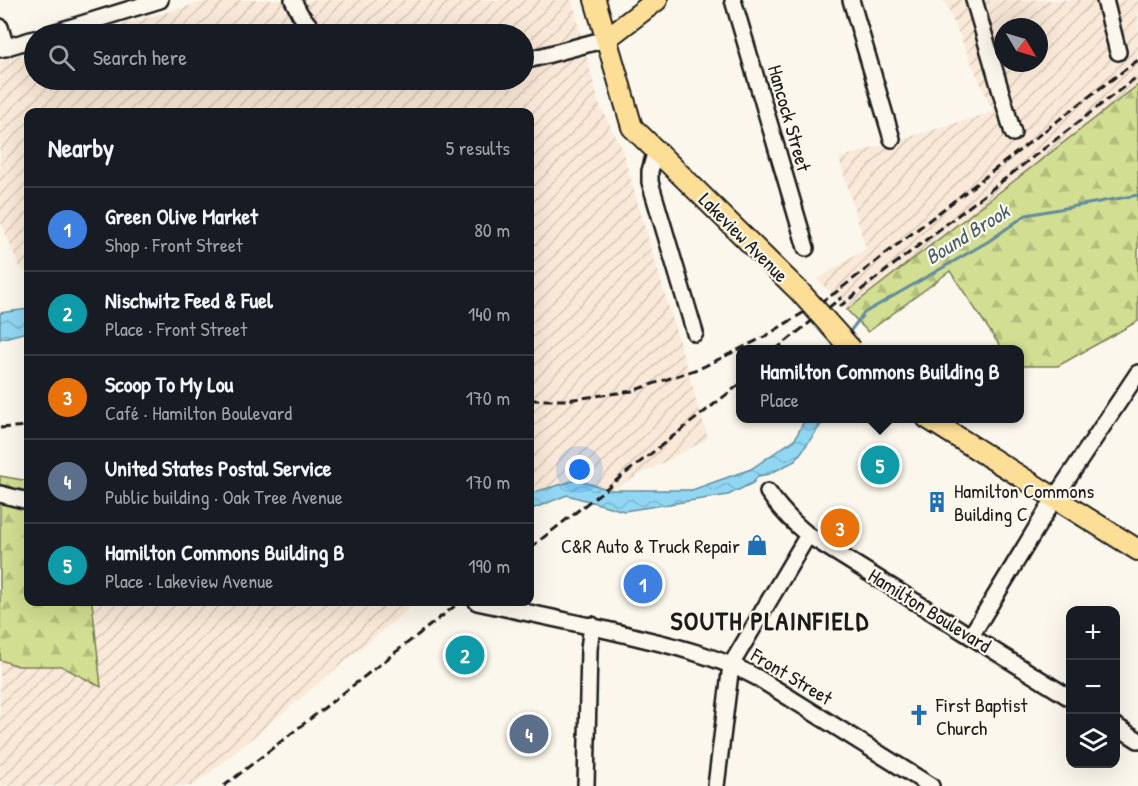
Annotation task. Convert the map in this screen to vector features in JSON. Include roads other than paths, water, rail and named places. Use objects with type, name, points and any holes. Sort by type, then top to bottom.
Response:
[{"type":"main road","points":[[595,0],[606,39],[657,0]]},
{"type":"main road","name":"Lakeview Avenue","points":[[606,39],[632,127],[801,293],[848,345]]},
{"type":"main road","points":[[935,423],[1138,550]]},
{"type":"street","points":[[82,24],[160,0]]},
{"type":"street","points":[[284,0],[290,9],[300,14]]},
{"type":"street","points":[[293,0],[308,24]]},
{"type":"street","name":"Hancock Street","points":[[733,0],[806,248]]},
{"type":"street","points":[[851,0],[891,139]]},
{"type":"street","points":[[974,0],[1012,133]]},
{"type":"street","points":[[1105,0],[1119,52]]},
{"type":"street","points":[[0,27],[3,49],[24,42]]},
{"type":"street","points":[[534,58],[606,39]]},
{"type":"street","points":[[656,150],[650,171],[650,182],[695,333]]},
{"type":"street","points":[[971,636],[1054,499],[1138,373]]},
{"type":"street","name":"Hamilton Boulevard","points":[[768,492],[794,524],[808,535],[1066,695]]},
{"type":"street","points":[[0,494],[24,500]]},
{"type":"street","points":[[716,786],[731,665],[808,535]]},
{"type":"street","name":"Front Street","points":[[495,606],[592,625],[665,644],[731,665],[758,678],[931,786]]},
{"type":"street","points":[[586,786],[588,649],[592,625]]},
{"type":"street","points":[[1120,729],[1138,740]]},
{"type":"water","points":[[24,310],[24,333],[0,339],[0,313]]},
{"type":"water","points":[[803,423],[822,423],[795,461],[769,474],[758,476],[753,483],[728,495],[624,511],[567,495],[534,508],[534,492],[577,480],[611,490],[692,490],[751,469],[795,439]]},
{"type":"waterway","name":"Bound Brook","points":[[848,334],[864,313],[989,241],[1026,215],[1138,195]]},
{"type":"railway","points":[[748,345],[835,293],[1138,60]]},
{"type":"railway","points":[[839,307],[1138,76]]},
{"type":"railway","points":[[781,345],[842,297]]},
{"type":"railway","points":[[534,400],[567,400],[632,391],[703,367],[736,351]]},
{"type":"railway","points":[[534,545],[736,387]]},
{"type":"railway","points":[[0,428],[24,426]]},
{"type":"railway","points":[[224,786],[455,606]]},
{"type":"place","name":"Hamilton Commons Building B","points":[[880,465]]},
{"type":"place","name":"Hamilton Commons Building C","points":[[937,502]]},
{"type":"place","name":"Scoop To My Lou","points":[[840,528]]},
{"type":"place","name":"C&R Auto & Truck Repair","points":[[757,545]]},
{"type":"place","name":"Green Olive Market","points":[[643,584]]},
{"type":"place","name":"Nischwitz Feed & Fuel","points":[[465,655]]},
{"type":"place","name":"First Baptist Church","points":[[919,715]]},
{"type":"place","name":"United States Postal Service","points":[[529,734]]},
{"type":"district","name":"SOUTH PLAINFIELD","points":[[770,620]]}]
